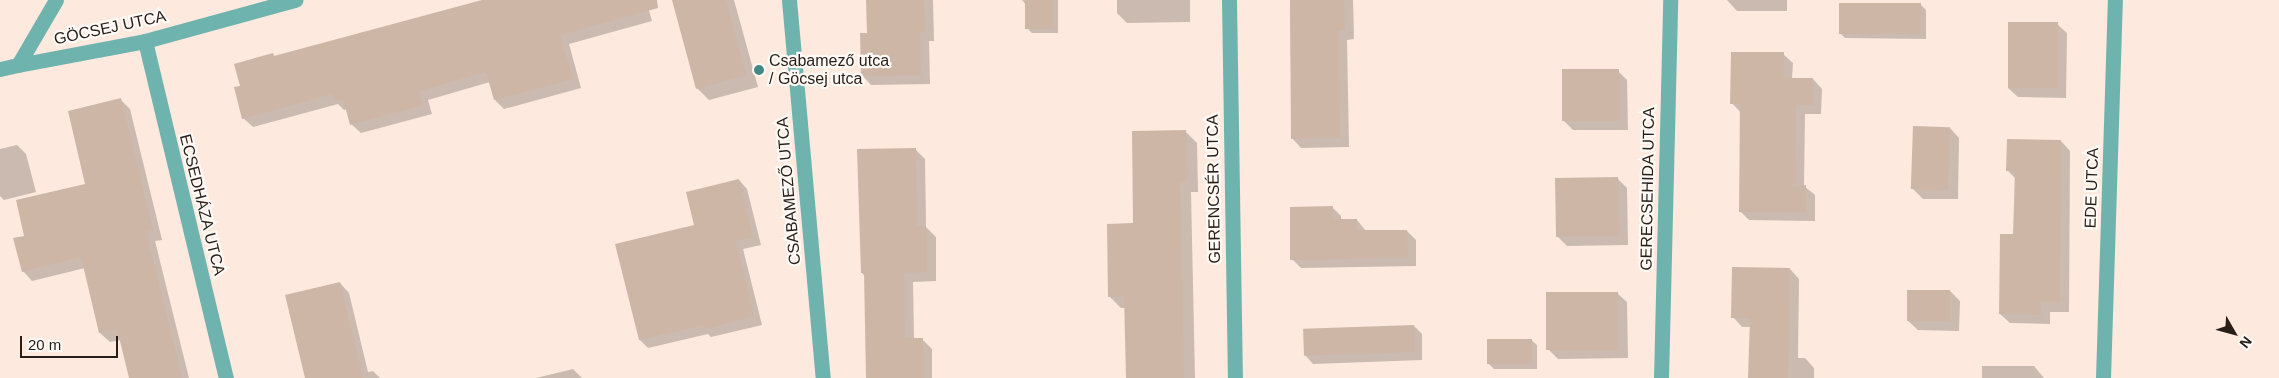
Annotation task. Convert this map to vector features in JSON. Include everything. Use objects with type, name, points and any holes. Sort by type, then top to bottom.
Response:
[{"type":"street","points":[[18,65],[56,0]]},
{"type":"street","name":"GÖCSEJ UTCA","points":[[0,69],[145,41],[295,0]]},
{"type":"street","name":"CSABAMEZŐ UTCA","points":[[789,0],[823,378]]},
{"type":"street","name":"GERENCSÉR UTCA","points":[[1229,0],[1234,378]]},
{"type":"street","name":"GERECSEHIDA UTCA","points":[[1660,378],[1670,0]]},
{"type":"street","name":"EDE UTCA","points":[[2103,378],[2115,0]]},
{"type":"street","name":"ECSEDHÁZA UTCA","points":[[145,41],[226,378]]},
{"type":"building","points":[[482,0],[657,0],[658,8],[560,35],[573,79],[494,100],[486,72],[419,91],[423,105],[350,125],[343,99],[334,101],[332,94],[242,119],[234,87],[240,86],[234,64],[273,53],[274,56]]},
{"type":"building","points":[[672,0],[726,0],[746,75],[696,89]]},
{"type":"building","points":[[866,0],[924,0],[925,32],[920,32],[921,75],[861,76],[860,33],[867,33]]},
{"type":"building","points":[[1025,0],[1053,0],[1053,29],[1025,29]]},
{"type":"building","points":[[1290,0],[1344,0],[1345,30],[1338,30],[1340,138],[1291,139]]},
{"type":"building","points":[[1839,3],[1921,3],[1921,34],[1839,34]]},
{"type":"building","points":[[2008,22],[2058,22],[2058,88],[2008,88]]},
{"type":"building","points":[[1731,52],[1784,52],[1783,78],[1813,78],[1813,105],[1796,105],[1795,185],[1806,185],[1806,212],[1739,212],[1740,104],[1730,104]]},
{"type":"building","points":[[1562,69],[1619,69],[1619,121],[1562,121]]},
{"type":"building","points":[[121,98],[153,230],[146,232],[182,378],[129,378],[117,329],[99,333],[81,257],[22,272],[13,238],[24,236],[16,200],[85,184],[68,111]]},
{"type":"building","points":[[1913,126],[1950,127],[1948,190],[1911,189]]},
{"type":"building","points":[[1186,130],[1187,181],[1180,181],[1184,378],[1126,378],[1124,296],[1108,297],[1107,224],[1133,223],[1132,131]]},
{"type":"building","points":[[2007,139],[2061,140],[2060,303],[2041,302],[2041,315],[1999,314],[2000,234],[2013,234],[2015,171],[2006,171]]},
{"type":"building","points":[[916,148],[917,226],[926,226],[927,272],[904,273],[905,338],[923,338],[923,378],[866,378],[864,273],[861,273],[857,149]]},
{"type":"building","points":[[1618,177],[1619,236],[1556,237],[1555,178]]},
{"type":"building","points":[[739,179],[753,237],[736,241],[754,316],[702,330],[701,326],[639,340],[615,244],[694,225],[686,192]]},
{"type":"building","points":[[1333,206],[1333,219],[1357,219],[1357,230],[1407,230],[1408,258],[1290,260],[1290,207]]},
{"type":"building","points":[[1732,267],[1790,268],[1788,378],[1748,378],[1750,318],[1731,318]]},
{"type":"building","points":[[340,282],[363,378],[305,378],[285,295]]},
{"type":"building","points":[[1907,290],[1950,290],[1950,321],[1907,321]]},
{"type":"building","points":[[1546,292],[1618,292],[1618,350],[1546,350]]},
{"type":"building","points":[[1414,325],[1415,352],[1304,356],[1303,329]]},
{"type":"building","points":[[1487,339],[1532,339],[1532,364],[1487,364]]},
{"type":"place","name":"Csabamező utca / Göcsej utca","points":[[759,70]]}]
